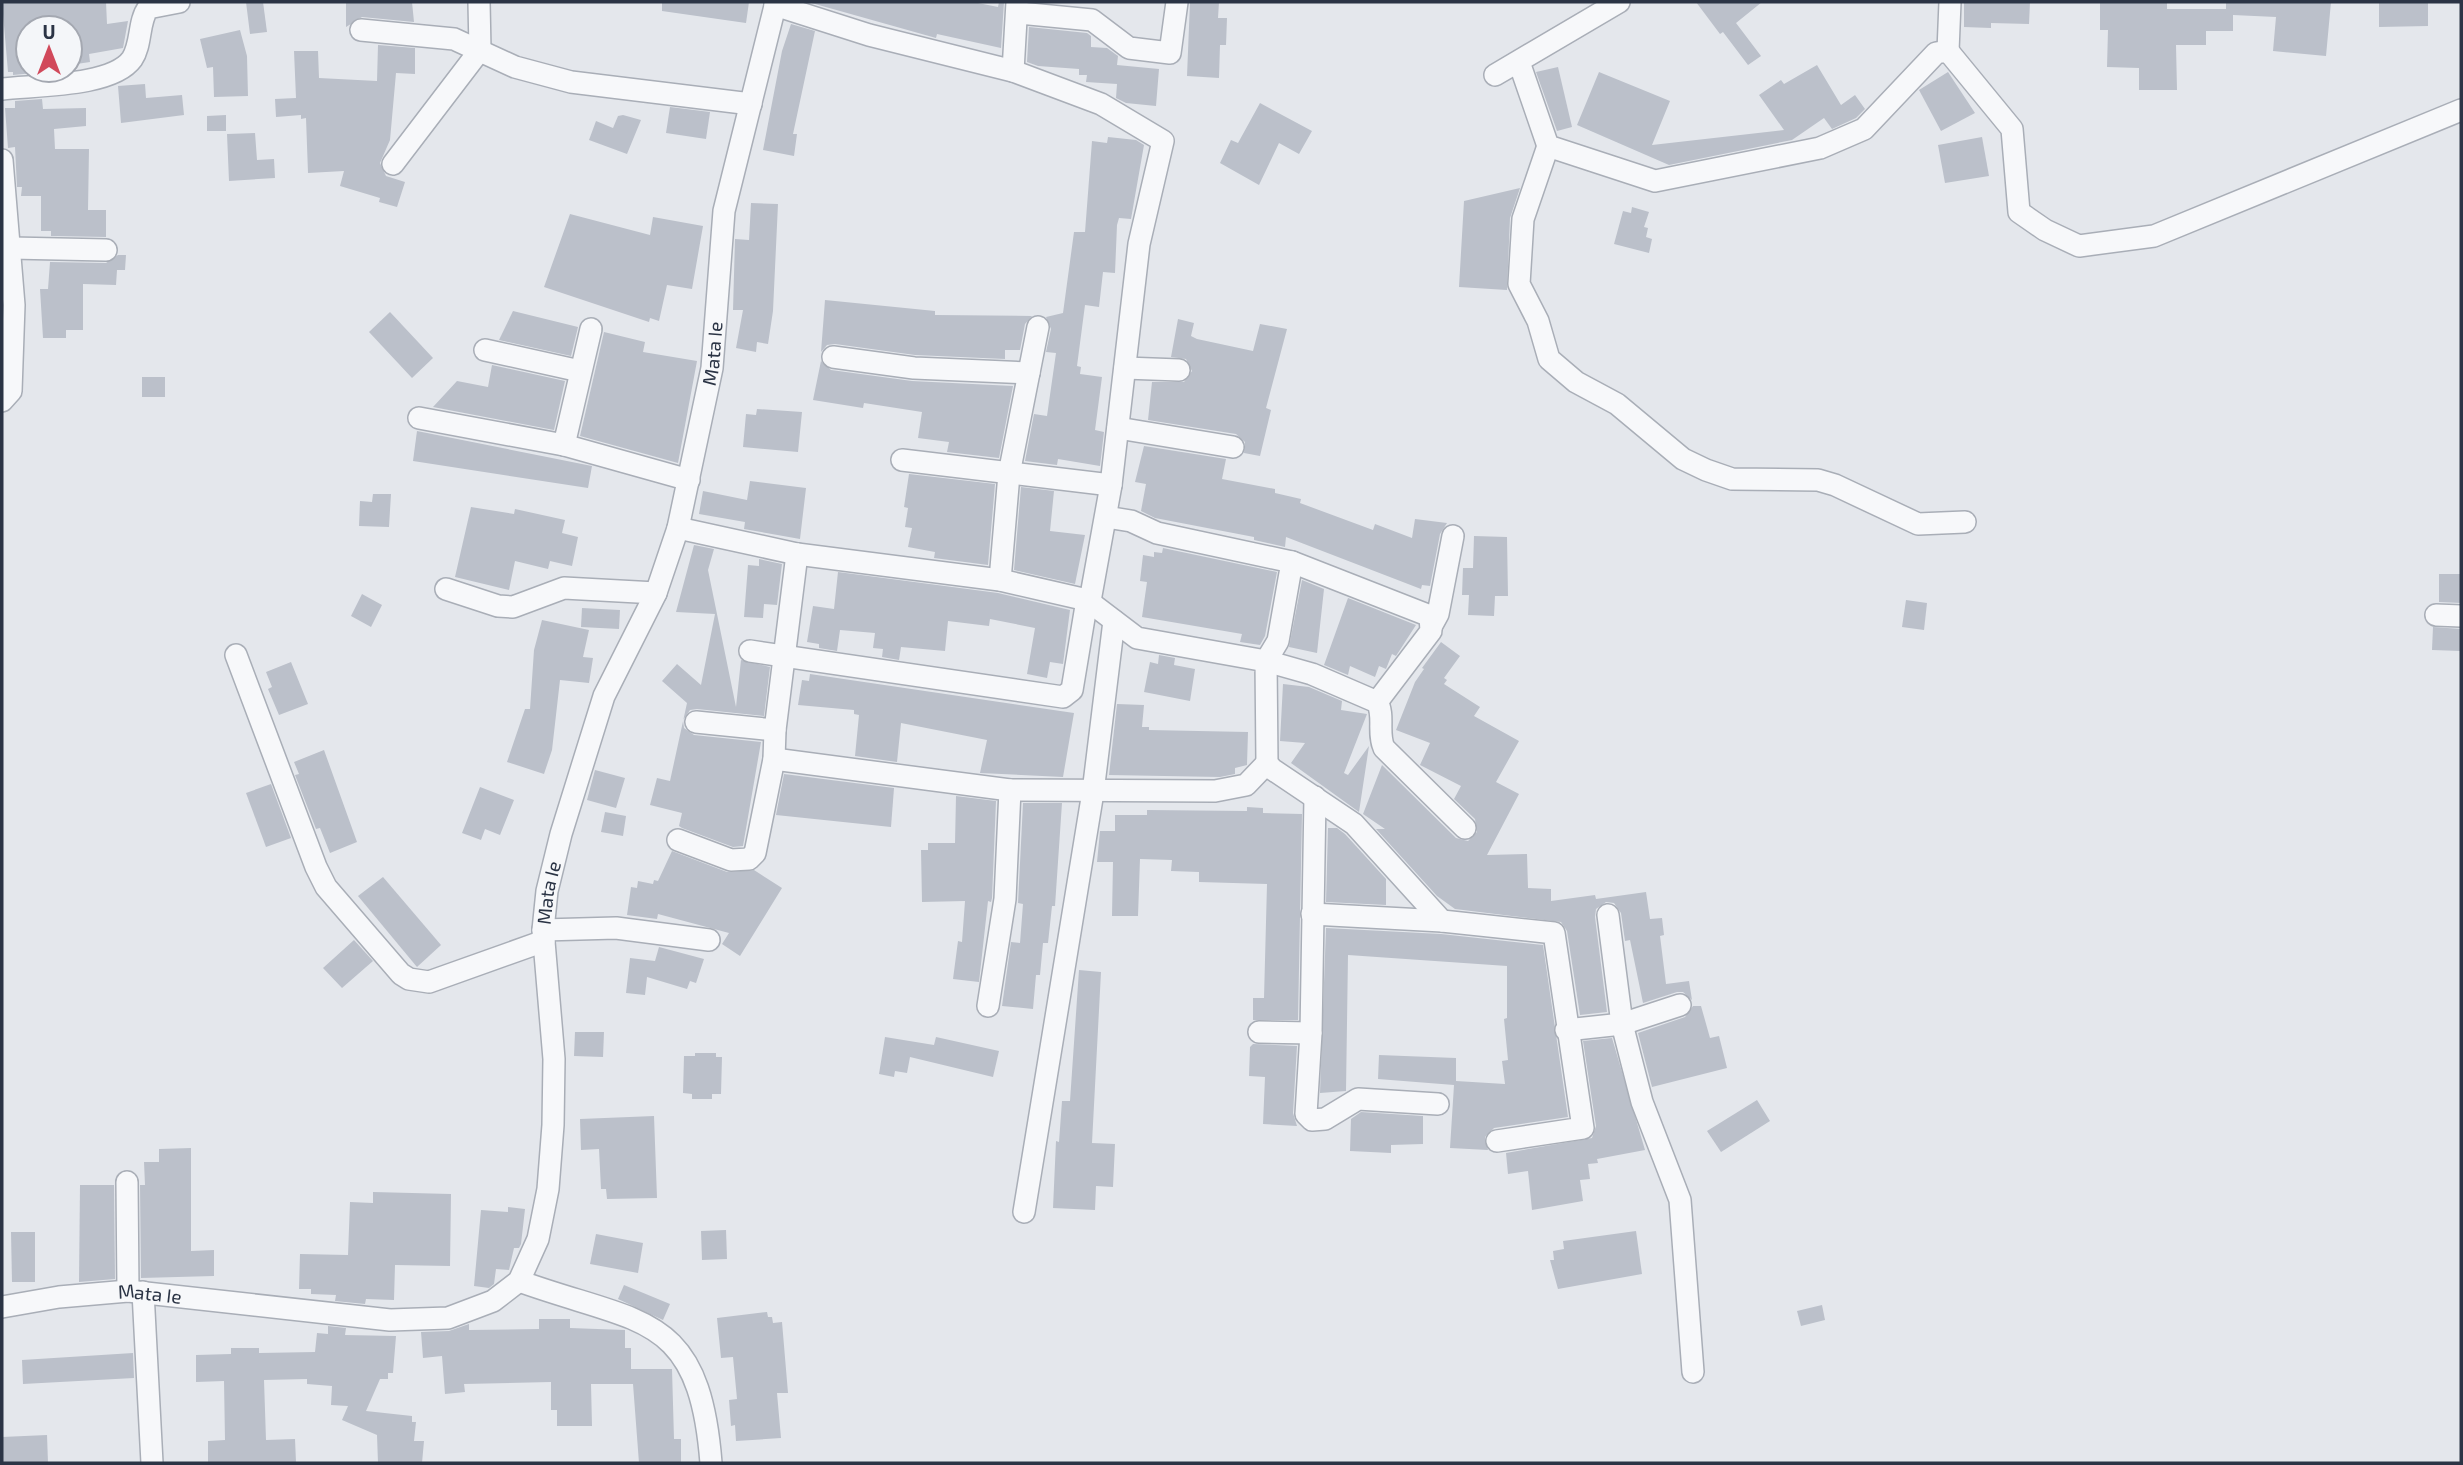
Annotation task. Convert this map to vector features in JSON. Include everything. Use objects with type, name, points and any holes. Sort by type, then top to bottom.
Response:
[{"type":"street","points":[[2,89],[97,78],[119,71],[136,51],[148,8],[179,2]]},
{"type":"street","points":[[393,163],[480,50],[479,2]]},
{"type":"street","points":[[1013,71],[1018,7],[1092,20],[1129,48],[1170,53],[1177,2]]},
{"type":"street","points":[[1495,75],[1619,2]]},
{"type":"street","points":[[1950,2],[1948,51],[2012,129],[2019,212],[2046,230],[2078,246],[2154,236],[2461,110]]},
{"type":"street","points":[[776,3],[869,36],[1013,71],[1101,104],[1163,141],[1139,244],[1127,368],[1111,485],[1116,518],[1098,608],[1081,791],[1024,1212]]},
{"type":"street","name":"Mata Ie","points":[[2,1307],[59,1297],[136,1291],[390,1320],[421,1320],[448,1318],[477,1307],[509,1292],[519,1282],[538,1239],[551,1164],[554,1059],[543,936],[547,891],[561,834],[604,696],[656,593],[678,528],[715,343],[724,211],[776,3]]},
{"type":"street","points":[[361,30],[437,36],[480,50],[514,67],[571,82],[751,104]]},
{"type":"street","points":[[1548,146],[1655,181],[1820,148],[1864,129],[1936,53],[1948,51]]},
{"type":"street","points":[[1519,62],[1548,146],[1523,219],[1519,284],[1538,321],[1549,359],[1576,382],[1617,404],[1683,459],[1706,470],[1732,479],[1818,480],[1835,485],[1918,524],[1965,522]]},
{"type":"street","points":[[2,160],[11,248],[13,377],[11,391],[2,401]]},
{"type":"street","points":[[11,248],[106,250]]},
{"type":"street","points":[[1000,580],[1009,474],[1038,327]]},
{"type":"street","points":[[564,445],[591,329]]},
{"type":"street","points":[[485,350],[580,371]]},
{"type":"street","points":[[833,357],[915,368],[1029,373]]},
{"type":"street","points":[[1127,368],[1179,370]]},
{"type":"street","points":[[419,418],[564,445],[689,480]]},
{"type":"street","points":[[1120,428],[1148,430],[1233,447]]},
{"type":"street","points":[[902,460],[1111,485]]},
{"type":"street","points":[[1116,518],[1157,533],[1292,562],[1430,616],[1432,625]]},
{"type":"street","points":[[678,528],[797,554],[1000,580],[1098,608],[1137,638],[1266,661],[1312,674],[1377,702],[1381,708],[1380,739],[1384,748],[1465,828]]},
{"type":"street","points":[[1377,702],[1431,631],[1438,614],[1453,536]]},
{"type":"street","points":[[678,840],[731,860],[749,859],[758,842],[774,759],[775,730],[797,554]]},
{"type":"street","points":[[774,759],[1010,790],[1081,791],[1215,799],[1246,785],[1267,764],[1266,661],[1278,641],[1292,562]]},
{"type":"street","points":[[446,589],[498,606],[513,607],[564,588],[656,593]]},
{"type":"street","points":[[750,651],[1063,697],[1072,690],[1098,608]]},
{"type":"street","points":[[2436,615],[2461,616]]},
{"type":"street","points":[[236,655],[326,887],[401,974],[409,979],[429,982],[543,936],[616,928],[709,940]]},
{"type":"street","points":[[696,722],[775,730]]},
{"type":"street","points":[[1267,764],[1374,842],[1442,921]]},
{"type":"street","points":[[988,1006],[1002,930],[1010,790]]},
{"type":"street","points":[[1315,797],[1311,1033],[1306,1110],[1312,1120],[1325,1119],[1358,1099],[1438,1104]]},
{"type":"street","points":[[1312,914],[1442,921],[1553,932],[1566,1030],[1583,1126],[1581,1130],[1497,1141]]},
{"type":"street","points":[[1608,915],[1622,1024],[1642,1102],[1680,1200],[1693,1372]]},
{"type":"street","points":[[1566,1030],[1622,1024],[1680,1006]]},
{"type":"street","points":[[1259,1032],[1311,1033]]},
{"type":"street","points":[[127,1182],[152,1463]]},
{"type":"street","points":[[519,1282],[565,1299],[624,1314],[671,1340],[684,1357],[697,1386],[711,1463]]},
{"type":"building","points":[[2,2],[106,2],[107,24],[128,21],[123,48],[89,54],[90,62],[84,63],[84,14],[14,14],[14,75],[13,72],[8,72]]},
{"type":"building","points":[[246,2],[263,2],[267,32],[250,34]]},
{"type":"building","points":[[346,2],[412,2],[414,22],[362,17],[346,27]]},
{"type":"building","points":[[662,2],[749,2],[746,23],[662,11]]},
{"type":"building","points":[[808,2],[973,2],[998,7],[999,2],[1004,2],[1001,48],[937,34],[936,38]]},
{"type":"building","points":[[1190,2],[1219,2],[1218,18],[1227,18],[1226,45],[1220,45],[1219,78],[1187,76]]},
{"type":"building","points":[[1696,2],[1762,2],[1736,23],[1761,56],[1748,65]]},
{"type":"building","points":[[1964,2],[2030,2],[2029,24],[1991,23],[1991,28],[1964,27]]},
{"type":"building","points":[[2100,2],[2167,2],[2167,9],[2226,9],[2226,2],[2331,2],[2326,56],[2273,51],[2276,17],[2233,15],[2233,31],[2206,31],[2206,45],[2176,45],[2177,90],[2139,90],[2139,68],[2107,67],[2108,30],[2100,30]]},
{"type":"building","points":[[2379,2],[2428,2],[2428,26],[2379,27]]},
{"type":"building","points":[[791,24],[815,31],[793,134],[797,134],[794,156],[763,150],[782,51]]},
{"type":"building","points":[[1029,27],[1087,33],[1091,36],[1091,47],[1107,48],[1118,56],[1117,65],[1159,69],[1156,106],[1126,103],[1116,98],[1117,84],[1086,82],[1087,75],[1079,75],[1079,69],[1038,66],[1027,62]]},
{"type":"building","points":[[240,30],[247,56],[248,96],[214,97],[213,67],[207,68],[200,39]]},
{"type":"building","points":[[378,45],[415,48],[415,74],[396,73],[390,140],[380,163],[386,176],[405,182],[397,207],[379,202],[380,198],[340,186],[344,171],[308,173],[306,118],[301,119],[301,115],[276,117],[275,99],[296,98],[294,51],[318,51],[319,78],[377,81]]},
{"type":"building","points":[[1817,65],[1841,105],[1855,95],[1865,109],[1856,118],[1832,129],[1824,118],[1792,140],[1669,165],[1577,125],[1599,72],[1670,101],[1652,145],[1784,130],[1759,95],[1781,80],[1784,84]]},
{"type":"building","points":[[1558,67],[1572,127],[1557,131],[1536,72]]},
{"type":"building","points":[[1948,72],[1975,113],[1941,131],[1919,90]]},
{"type":"building","points":[[145,84],[146,98],[182,95],[184,115],[121,123],[118,86]]},
{"type":"building","points":[[42,99],[43,109],[86,108],[86,126],[54,129],[55,149],[89,149],[88,210],[106,210],[106,237],[51,236],[51,231],[41,231],[41,196],[21,196],[22,187],[17,187],[15,147],[8,148],[5,108],[15,108],[15,101]]},
{"type":"building","points":[[1260,103],[1312,131],[1299,154],[1279,143],[1259,185],[1220,163],[1231,140],[1238,143]]},
{"type":"building","points":[[670,107],[710,112],[706,139],[666,133]]},
{"type":"building","points":[[226,115],[226,131],[207,131],[207,116]]},
{"type":"building","points":[[618,116],[641,120],[627,154],[589,140],[596,121],[613,128]]},
{"type":"building","points":[[255,133],[257,160],[274,159],[275,178],[229,181],[227,134]]},
{"type":"building","points":[[1108,137],[1136,140],[1144,145],[1131,219],[1119,218],[1117,225],[1115,273],[1103,272],[1099,307],[1085,305],[1077,366],[1081,367],[1080,374],[1102,377],[1095,430],[1104,432],[1100,466],[1058,459],[1057,465],[1025,461],[1034,414],[1047,416],[1056,353],[1046,352],[1051,329],[1046,317],[1063,313],[1074,232],[1085,232],[1092,141],[1107,143]]},
{"type":"building","points":[[1982,137],[1989,176],[1945,183],[1938,145]]},
{"type":"building","points":[[1520,188],[1510,218],[1507,290],[1459,287],[1464,201]]},
{"type":"building","points":[[751,203],[778,204],[773,311],[768,344],[757,342],[756,352],[736,348],[743,310],[733,310],[735,239],[749,240]]},
{"type":"building","points":[[1632,207],[1649,212],[1644,227],[1648,228],[1646,237],[1652,239],[1649,253],[1614,244],[1623,211],[1631,213]]},
{"type":"building","points":[[570,214],[650,235],[653,217],[703,226],[692,289],[667,285],[659,321],[650,318],[649,322],[544,287]]},
{"type":"building","points":[[118,255],[126,255],[125,270],[117,270],[116,285],[83,284],[83,330],[66,330],[66,338],[43,338],[40,289],[48,289],[50,262],[106,263]]},
{"type":"building","points":[[825,300],[935,311],[935,315],[1032,316],[1025,324],[1020,350],[1005,350],[1005,359],[915,355],[835,344],[827,345],[821,352]]},
{"type":"building","points":[[513,311],[578,327],[571,356],[499,340]]},
{"type":"building","points":[[390,312],[433,358],[412,378],[369,332]]},
{"type":"building","points":[[1178,319],[1194,323],[1191,336],[1197,339],[1253,351],[1260,324],[1287,329],[1266,408],[1271,410],[1260,456],[1244,453],[1245,442],[1236,434],[1148,420],[1152,382],[1184,382],[1192,371],[1186,359],[1171,357]]},
{"type":"building","points":[[604,332],[645,342],[643,352],[697,361],[678,463],[580,436]]},
{"type":"building","points":[[821,361],[831,370],[912,381],[1013,386],[999,458],[947,452],[949,442],[918,438],[922,412],[864,403],[863,408],[813,400]]},
{"type":"building","points":[[492,365],[565,381],[554,430],[433,407],[457,381],[488,387]]},
{"type":"building","points":[[142,377],[165,377],[165,397],[142,397]]},
{"type":"building","points":[[757,409],[802,412],[798,452],[743,447],[746,414],[756,415]]},
{"type":"building","points":[[417,431],[592,466],[588,488],[413,461]]},
{"type":"building","points":[[1144,446],[1226,459],[1222,479],[1275,489],[1275,493],[1301,499],[1300,503],[1373,530],[1375,524],[1412,538],[1415,519],[1447,523],[1440,534],[1430,586],[1422,585],[1421,589],[1286,537],[1285,547],[1254,540],[1254,537],[1155,518],[1141,511],[1146,484],[1135,482]]},
{"type":"building","points":[[909,474],[995,484],[988,565],[934,558],[935,552],[908,547],[912,528],[905,527],[908,508],[904,507]]},
{"type":"building","points":[[750,481],[806,488],[800,539],[744,529],[745,522],[699,514],[703,491],[747,500]]},
{"type":"building","points":[[1021,487],[1054,491],[1050,531],[1085,535],[1075,584],[1014,570]]},
{"type":"building","points":[[373,494],[391,494],[389,527],[359,526],[360,501],[372,502]]},
{"type":"building","points":[[471,507],[514,514],[515,509],[565,520],[562,533],[578,537],[572,566],[550,561],[548,569],[515,561],[509,590],[455,577]]},
{"type":"building","points":[[1474,536],[1507,537],[1508,596],[1495,596],[1494,616],[1468,615],[1469,595],[1462,595],[1463,568],[1473,568]]},
{"type":"building","points":[[694,545],[714,549],[708,570],[736,707],[741,660],[770,667],[764,716],[697,709],[690,710],[683,719],[687,703],[662,681],[677,664],[701,685],[715,614],[676,612]]},
{"type":"building","points":[[1163,548],[1277,572],[1265,636],[1260,645],[1240,642],[1242,634],[1142,617],[1147,582],[1140,581],[1143,555],[1154,557],[1154,552],[1162,553]]},
{"type":"building","points":[[759,559],[782,564],[777,605],[764,604],[763,618],[744,617],[748,565],[759,566]]},
{"type":"building","points":[[838,572],[998,593],[1070,610],[1063,664],[1050,662],[1047,678],[1027,674],[1035,628],[990,619],[989,626],[948,621],[945,651],[901,647],[899,660],[882,657],[883,649],[873,648],[875,633],[840,630],[837,651],[819,648],[819,644],[807,642],[813,606],[834,609]]},
{"type":"building","points":[[2439,574],[2461,574],[2461,603],[2439,602]]},
{"type":"building","points":[[1302,580],[1324,589],[1317,653],[1289,647]]},
{"type":"building","points":[[362,594],[382,605],[371,627],[351,616]]},
{"type":"building","points":[[1348,598],[1416,625],[1396,656],[1392,654],[1386,669],[1379,666],[1375,677],[1350,666],[1348,675],[1324,665]]},
{"type":"building","points":[[1906,600],[1927,603],[1924,630],[1902,627]]},
{"type":"building","points":[[582,608],[620,610],[619,629],[581,627]]},
{"type":"building","points":[[542,620],[589,630],[583,657],[593,658],[589,683],[560,680],[552,750],[544,774],[507,762],[525,709],[530,709],[534,650]]},
{"type":"building","points":[[2433,627],[2461,629],[2461,651],[2432,650]]},
{"type":"building","points":[[1441,642],[1460,656],[1444,678],[1447,680],[1444,684],[1480,707],[1474,716],[1519,741],[1496,782],[1519,794],[1487,855],[1527,854],[1528,888],[1551,889],[1551,901],[1595,895],[1596,899],[1646,892],[1650,919],[1662,918],[1664,935],[1660,936],[1666,984],[1689,981],[1692,1000],[1683,992],[1677,992],[1643,1003],[1630,940],[1625,941],[1621,913],[1614,903],[1606,902],[1596,909],[1595,917],[1607,1012],[1580,1015],[1567,931],[1561,922],[1455,909],[1437,896],[1376,829],[1385,829],[1363,814],[1382,765],[1456,838],[1468,841],[1477,832],[1475,819],[1454,799],[1461,786],[1420,765],[1430,743],[1396,730],[1415,682],[1424,669],[1422,668]]},
{"type":"building","points":[[1159,655],[1175,658],[1174,665],[1195,669],[1190,701],[1144,692],[1150,662],[1158,664]]},
{"type":"building","points":[[291,662],[308,704],[279,715],[268,689],[272,687],[266,672]]},
{"type":"building","points":[[810,674],[1074,713],[1063,777],[980,773],[987,740],[901,723],[897,762],[855,756],[859,715],[854,714],[854,710],[798,705],[802,680],[809,681]]},
{"type":"building","points":[[1283,684],[1309,687],[1342,701],[1341,710],[1367,714],[1344,773],[1348,775],[1369,746],[1359,812],[1291,763],[1305,743],[1280,741]]},
{"type":"building","points":[[1117,704],[1144,705],[1142,727],[1149,727],[1149,730],[1248,732],[1247,765],[1235,768],[1235,774],[1220,777],[1109,775]]},
{"type":"building","points":[[683,721],[684,728],[694,735],[761,742],[743,846],[733,847],[682,828],[679,826],[682,813],[650,805],[657,778],[670,781]]},
{"type":"building","points":[[324,750],[357,842],[330,853],[320,828],[316,829],[295,775],[299,774],[294,762]]},
{"type":"building","points":[[595,770],[625,778],[616,808],[587,800]]},
{"type":"building","points":[[784,774],[894,788],[891,827],[776,815]]},
{"type":"building","points":[[271,784],[291,838],[266,847],[246,793]]},
{"type":"building","points":[[480,787],[514,800],[500,835],[485,829],[481,840],[462,833]]},
{"type":"building","points":[[956,796],[996,801],[992,898],[991,902],[988,901],[979,982],[953,979],[958,941],[962,942],[965,901],[922,902],[921,850],[928,850],[928,843],[955,843]]},
{"type":"building","points":[[1023,803],[1062,803],[1055,906],[1052,906],[1048,943],[1043,943],[1040,975],[1036,975],[1033,1009],[1002,1006],[1011,942],[1020,943],[1023,904],[1018,903]]},
{"type":"building","points":[[1247,807],[1263,808],[1263,813],[1302,814],[1298,1020],[1253,1020],[1253,998],[1264,998],[1267,884],[1199,882],[1199,872],[1171,871],[1172,860],[1140,859],[1138,916],[1112,916],[1113,862],[1097,862],[1100,831],[1115,831],[1115,815],[1147,815],[1147,810],[1247,811]]},
{"type":"building","points":[[605,812],[626,816],[623,836],[601,832]]},
{"type":"building","points":[[1328,828],[1337,828],[1345,834],[1386,879],[1386,905],[1326,902]]},
{"type":"building","points":[[672,851],[727,872],[754,870],[782,888],[740,956],[722,944],[729,933],[658,914],[657,919],[627,915],[631,887],[637,888],[638,881],[653,884],[654,880],[658,881]]},
{"type":"building","points":[[383,877],[441,945],[417,967],[358,896]]},
{"type":"building","points":[[1326,928],[1441,934],[1543,945],[1568,1117],[1494,1128],[1485,1137],[1488,1150],[1450,1148],[1454,1085],[1378,1079],[1379,1055],[1456,1058],[1456,1081],[1505,1084],[1502,1061],[1508,1060],[1504,1019],[1507,1018],[1507,966],[1348,955],[1346,1091],[1320,1093]]},
{"type":"building","points":[[354,940],[373,961],[342,988],[323,968]]},
{"type":"building","points":[[659,947],[704,959],[696,983],[690,981],[687,989],[647,977],[645,995],[626,993],[630,958],[655,961]]},
{"type":"building","points":[[1079,970],[1101,972],[1092,1143],[1115,1144],[1113,1187],[1096,1186],[1095,1210],[1053,1208],[1056,1141],[1059,1142],[1062,1101],[1070,1101]]},
{"type":"building","points":[[1693,1006],[1701,1006],[1710,1038],[1719,1036],[1727,1068],[1652,1087],[1638,1033],[1685,1017]]},
{"type":"building","points":[[575,1032],[604,1032],[603,1057],[574,1056]]},
{"type":"building","points":[[885,1037],[934,1045],[936,1037],[999,1051],[993,1077],[910,1057],[907,1073],[895,1071],[894,1077],[879,1074]]},
{"type":"building","points":[[1612,1038],[1645,1150],[1597,1159],[1598,1163],[1588,1164],[1590,1179],[1580,1180],[1583,1201],[1532,1210],[1528,1171],[1508,1174],[1506,1153],[1592,1138],[1596,1126],[1583,1041]]},
{"type":"building","points":[[1253,1044],[1297,1046],[1293,1113],[1297,1126],[1263,1124],[1265,1077],[1249,1076],[1250,1047]]},
{"type":"building","points":[[695,1053],[716,1053],[716,1057],[722,1057],[721,1094],[712,1094],[712,1099],[692,1099],[692,1094],[683,1093],[684,1056],[695,1056]]},
{"type":"building","points":[[1757,1100],[1770,1121],[1721,1152],[1707,1131]]},
{"type":"building","points":[[1361,1112],[1423,1116],[1423,1144],[1391,1145],[1391,1153],[1350,1151],[1351,1119]]},
{"type":"building","points":[[654,1116],[657,1198],[607,1199],[606,1189],[601,1189],[599,1149],[581,1150],[580,1119]]},
{"type":"building","points":[[191,1148],[191,1251],[214,1250],[214,1276],[141,1278],[140,1185],[145,1185],[144,1162],[159,1162],[159,1149]]},
{"type":"building","points":[[80,1185],[114,1185],[115,1279],[79,1282]]},
{"type":"building","points":[[373,1192],[451,1194],[450,1266],[395,1265],[394,1300],[366,1299],[365,1304],[335,1301],[336,1295],[311,1294],[311,1289],[299,1289],[300,1254],[348,1255],[350,1202],[373,1203]]},
{"type":"building","points":[[508,1207],[525,1209],[521,1244],[519,1248],[514,1248],[509,1270],[496,1269],[494,1284],[489,1288],[474,1286],[481,1210],[508,1212]]},
{"type":"building","points":[[726,1230],[727,1259],[702,1260],[701,1231]]},
{"type":"building","points":[[1636,1231],[1642,1274],[1558,1289],[1550,1260],[1554,1260],[1553,1251],[1564,1249],[1563,1241]]},
{"type":"building","points":[[11,1232],[35,1232],[35,1282],[12,1282]]},
{"type":"building","points":[[596,1234],[643,1243],[638,1273],[590,1264]]},
{"type":"building","points":[[624,1285],[670,1304],[663,1320],[618,1299]]},
{"type":"building","points":[[1822,1305],[1825,1320],[1801,1326],[1797,1311]]},
{"type":"building","points":[[767,1312],[773,1323],[782,1322],[788,1393],[777,1393],[781,1438],[736,1441],[735,1425],[731,1426],[729,1400],[737,1399],[733,1357],[721,1358],[717,1318]]},
{"type":"building","points":[[539,1319],[570,1319],[570,1328],[625,1330],[625,1348],[631,1348],[631,1369],[672,1369],[674,1439],[681,1439],[681,1463],[639,1463],[633,1384],[591,1384],[592,1426],[557,1426],[557,1410],[551,1410],[551,1382],[464,1384],[465,1392],[445,1394],[442,1356],[423,1358],[421,1332],[449,1331],[469,1324],[469,1330],[539,1329]]},
{"type":"building","points":[[328,1326],[346,1328],[345,1335],[396,1336],[393,1373],[388,1373],[388,1379],[380,1379],[366,1411],[412,1416],[412,1422],[416,1422],[414,1441],[424,1441],[422,1463],[378,1463],[377,1435],[342,1420],[348,1406],[331,1405],[332,1386],[307,1384],[307,1379],[264,1380],[266,1440],[295,1439],[296,1462],[208,1463],[208,1441],[225,1440],[224,1381],[196,1382],[196,1355],[231,1354],[231,1348],[259,1348],[259,1353],[315,1352],[317,1333],[328,1334]]},
{"type":"building","points":[[133,1353],[134,1378],[23,1384],[22,1360]]},
{"type":"building","points":[[47,1435],[48,1463],[2,1463],[2,1437]]}]
